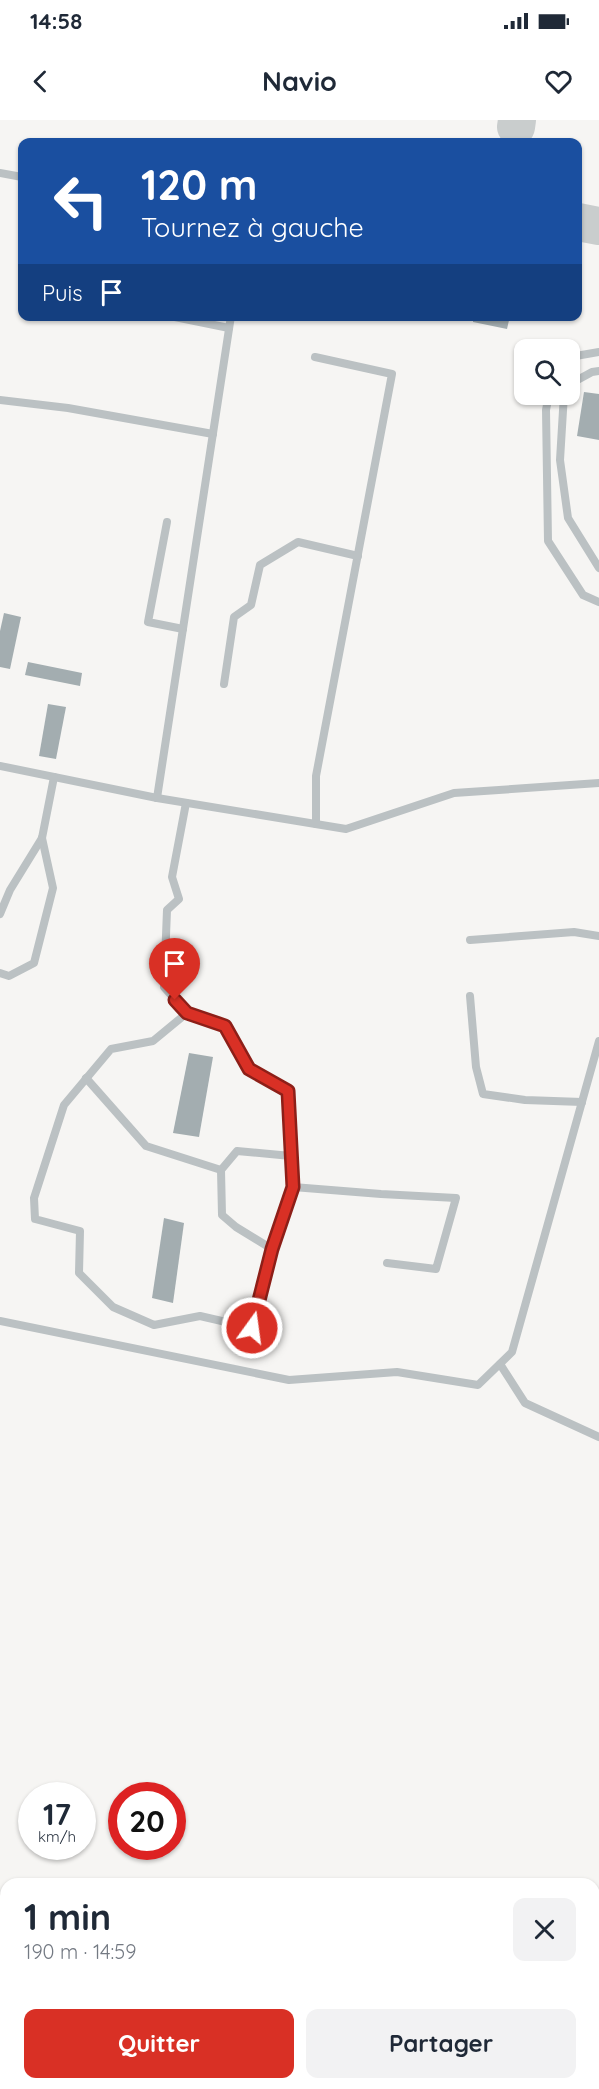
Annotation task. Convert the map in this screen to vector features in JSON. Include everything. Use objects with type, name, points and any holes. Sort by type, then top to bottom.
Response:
[{"type":"lane","points":[[0,173],[18,176]]},
{"type":"lane","points":[[195,321],[229,328]]},
{"type":"lane","points":[[158,798],[230,321]]},
{"type":"lane","points":[[580,355],[599,352]]},
{"type":"lane","points":[[315,357],[392,374],[316,776],[316,824]]},
{"type":"lane","points":[[580,379],[599,371]]},
{"type":"lane","points":[[0,400],[68,408],[213,434]]},
{"type":"lane","points":[[547,405],[548,541],[583,595],[599,602]]},
{"type":"lane","points":[[563,405],[560,460],[568,518],[599,568]]},
{"type":"lane","points":[[167,522],[148,622],[183,629]]},
{"type":"lane","points":[[224,684],[234,617],[251,605],[260,565],[298,542],[358,556]]},
{"type":"lane","points":[[0,766],[158,798],[346,830],[454,793],[599,783]]},
{"type":"lane","points":[[0,914],[10,890],[42,838],[54,777]]},
{"type":"lane","points":[[186,803],[172,877],[179,899],[167,910],[164,987],[187,1013],[225,1026],[249,1069],[288,1091],[293,1187],[272,1249],[252,1328],[200,1316],[154,1325],[113,1307],[79,1273],[80,1231],[35,1219],[34,1198],[64,1105],[111,1048],[153,1041],[187,1013]]},
{"type":"lane","points":[[0,972],[9,976],[34,963],[53,888],[42,838]]},
{"type":"lane","points":[[470,940],[574,932],[599,936]]},
{"type":"lane","points":[[470,996],[476,1067],[483,1094],[525,1100],[582,1102]]},
{"type":"lane","points":[[0,1321],[289,1380],[397,1372],[478,1385],[512,1352],[599,1041]]},
{"type":"lane","points":[[86,1078],[146,1146],[221,1170]]},
{"type":"lane","points":[[272,1249],[236,1227],[222,1215],[221,1170],[237,1151],[291,1156]]},
{"type":"lane","points":[[293,1187],[456,1198],[436,1269],[387,1263]]},
{"type":"lane","points":[[500,1364],[525,1403],[599,1437]]},
{"type":"building","points":[[473,321],[509,321],[507,329]]},
{"type":"building","points":[[584,392],[599,394],[599,440],[577,436]]},
{"type":"building","points":[[4,613],[21,617],[10,669],[0,667],[0,631]]},
{"type":"building","points":[[28,662],[82,673],[80,686],[25,675]]},
{"type":"building","points":[[48,704],[66,707],[56,759],[39,756]]},
{"type":"building","points":[[189,1053],[213,1057],[199,1137],[173,1133]]},
{"type":"building","points":[[164,1218],[184,1223],[173,1303],[152,1298]]},
{"type":"taxiway","points":[[516,127],[517,120]]},
{"type":"taxiway","points":[[582,223],[599,226]]},
{"type":"route","points":[[175,1000],[187,1013],[225,1026],[249,1069],[288,1091],[293,1187],[272,1249],[252,1328]]}]
